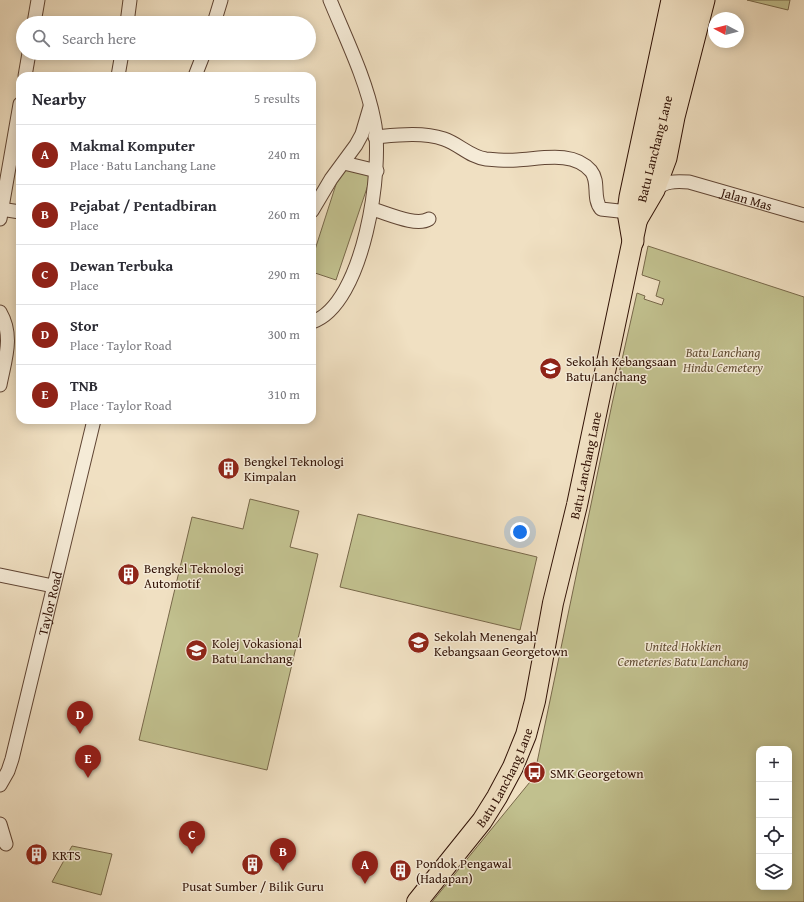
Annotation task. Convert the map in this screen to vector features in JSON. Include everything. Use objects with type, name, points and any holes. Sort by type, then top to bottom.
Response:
[{"type":"highway","points":[[633,241],[640,206],[666,158],[674,117],[704,0]]},
{"type":"highway","points":[[640,206],[630,196],[672,1]]},
{"type":"main road","name":"Batu Lanchang Lane","points":[[640,206],[692,0]]},
{"type":"main road","name":"Batu Lanchang Lane","points":[[416,902],[490,809],[513,767],[526,735],[633,241]]},
{"type":"street","points":[[35,16],[38,0]]},
{"type":"street","points":[[128,16],[130,0]]},
{"type":"street","points":[[216,16],[221,0]]},
{"type":"street","points":[[316,321],[327,314],[346,286],[356,266],[372,208],[377,172],[374,121],[370,105],[353,56],[330,0]]},
{"type":"street","points":[[26,72],[28,60]]},
{"type":"street","points":[[119,72],[121,60]]},
{"type":"street","points":[[197,72],[201,60]]},
{"type":"street","points":[[316,204],[331,179],[344,163],[362,134],[370,105]]},
{"type":"street","points":[[16,127],[1,212],[16,212]]},
{"type":"street","points":[[375,137],[408,134],[443,139],[456,144],[478,158],[486,159],[504,160],[567,158],[585,165],[592,172],[595,179],[597,202],[601,208],[640,206]]},
{"type":"street","name":"Jalan Mas","points":[[666,158],[668,168],[689,182]]},
{"type":"street","points":[[344,163],[377,172]]},
{"type":"street","name":"Jalan Mas","points":[[640,206],[663,183],[670,181],[689,182],[804,214]]},
{"type":"street","points":[[372,208],[415,222],[424,222],[429,219]]},
{"type":"street","points":[[0,312],[7,324],[8,334],[8,344],[0,385]]},
{"type":"street","name":"Taylor Road","points":[[0,784],[8,771],[12,759],[93,424]]},
{"type":"street","points":[[0,575],[53,586]]},
{"type":"street","points":[[0,824],[6,844]]},
{"type":"green space","points":[[747,0],[790,0],[788,10]]},
{"type":"green space","points":[[346,168],[371,176],[336,280],[316,273],[316,247],[339,175]]},
{"type":"green space","name":"United Hokkien Cemeteries Batu Lanchang","points":[[648,246],[804,297],[804,902],[432,902],[534,777],[612,404],[637,293],[645,296],[644,299],[662,305],[664,299],[656,296],[660,281],[642,275]]},
{"type":"green space","points":[[250,499],[299,511],[290,547],[318,554],[267,770],[139,740],[192,517],[243,529]]},
{"type":"green space","points":[[358,514],[537,557],[520,630],[340,587]]},
{"type":"green space","points":[[72,846],[112,854],[101,895],[52,882]]},
{"type":"place","name":"Sekolah Kebangsaan Batu Lanchang","points":[[551,368]]},
{"type":"place","name":"Bengkel Teknologi Kimpalan","points":[[229,468]]},
{"type":"place","name":"Bengkel Teknologi Automotif","points":[[129,575]]},
{"type":"place","name":"Sekolah Menengah Kebangsaan Georgetown","points":[[418,643]]},
{"type":"place","name":"Kolej Vokasional Batu Lanchang","points":[[196,650]]},
{"type":"place","name":"Stor","points":[[80,734]]},
{"type":"place","name":"SMK Georgetown","points":[[534,773]]},
{"type":"place","name":"TNB","points":[[88,778]]},
{"type":"place","name":"Dewan Terbuka","points":[[192,854]]},
{"type":"place","name":"KRTS","points":[[36,855]]},
{"type":"place","name":"Pusat Sumber / Bilik Guru","points":[[253,864]]},
{"type":"place","name":"Pondok Pengawal (Hadapan)","points":[[401,870]]},
{"type":"place","name":"Pejabat / Pentadbiran","points":[[283,871]]},
{"type":"place","name":"Makmal Komputer","points":[[365,884]]},
{"type":"park label","name":"Batu Lanchang Hindu Cemetery","points":[[723,360]]}]
